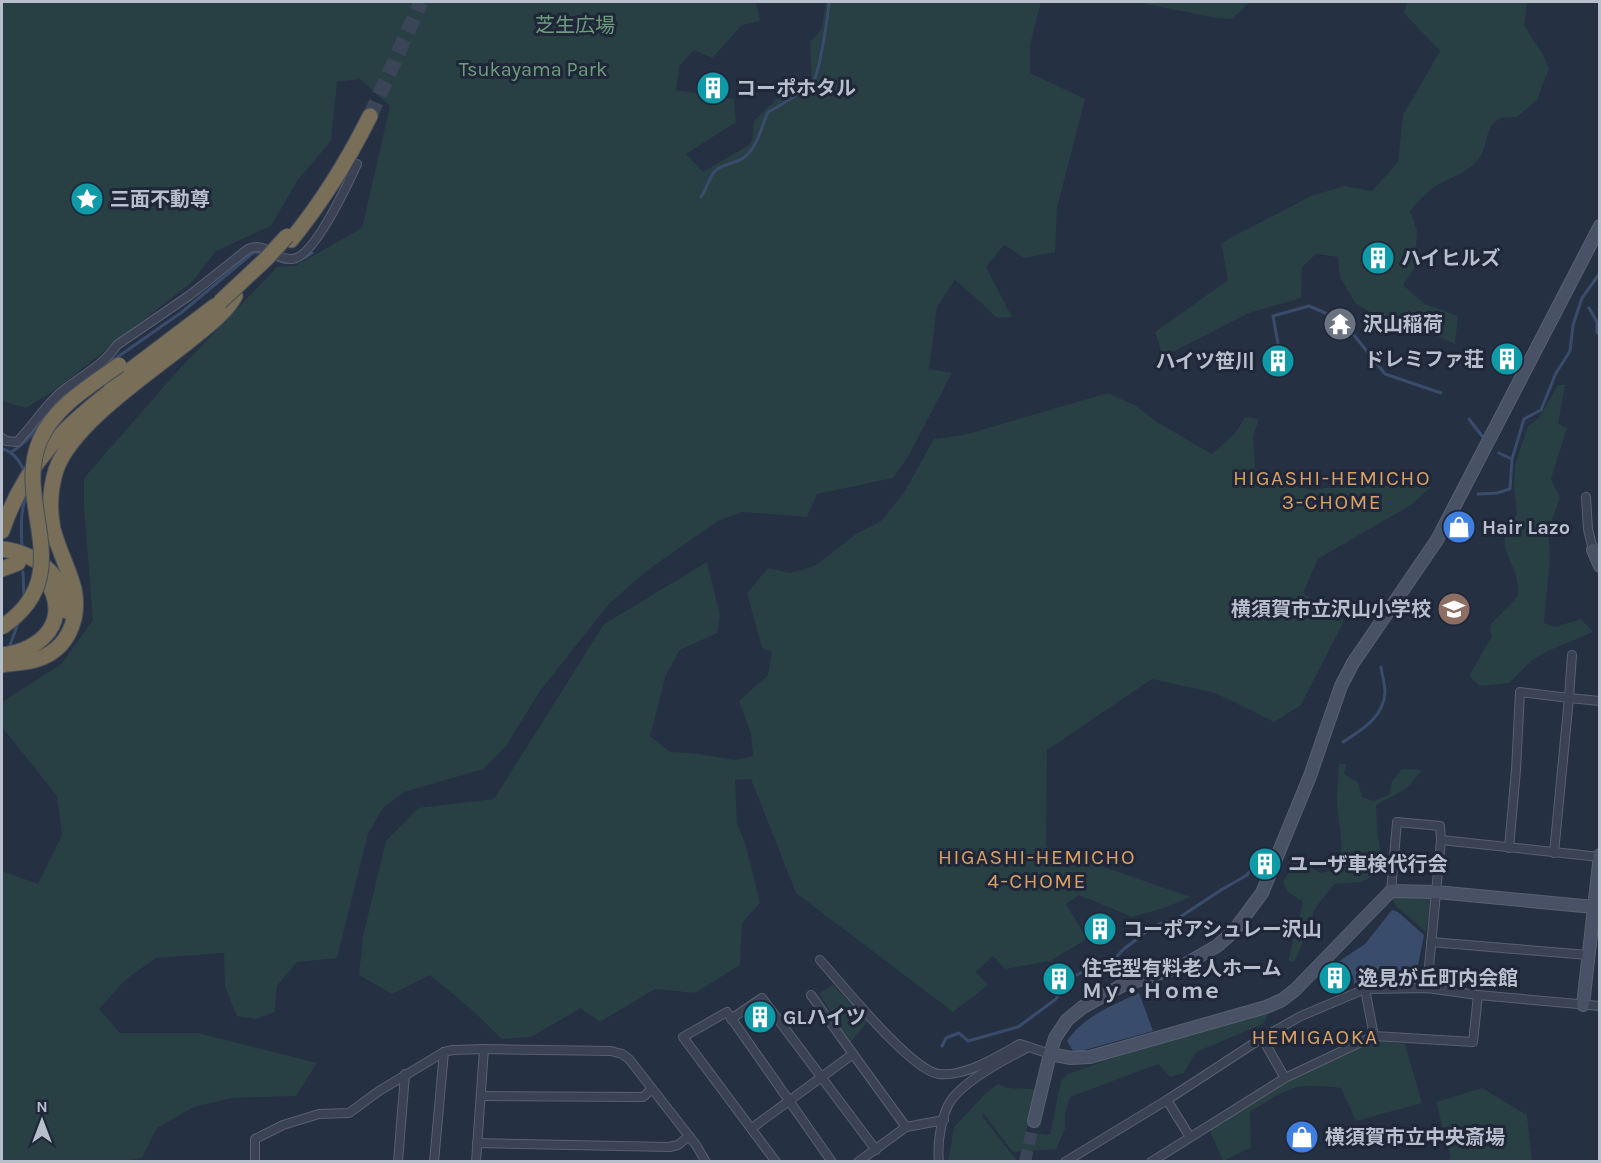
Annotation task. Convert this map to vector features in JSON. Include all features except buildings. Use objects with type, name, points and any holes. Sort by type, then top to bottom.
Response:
[{"type":"highway","points":[[2,512],[49,438],[75,411],[224,302],[309,218],[336,177],[368,115]]},
{"type":"highway","points":[[2,627],[24,607],[39,580],[42,546],[33,476],[39,442],[49,425],[67,404],[119,365],[189,319],[224,302]]},
{"type":"highway","points":[[6,659],[38,659],[54,651],[63,643],[73,626],[76,601],[74,588],[54,531],[51,507],[55,476],[68,446],[88,424],[204,329],[224,302]]},
{"type":"highway","points":[[2,531],[20,483]]},
{"type":"highway","points":[[2,551],[13,550],[36,560],[52,572],[62,586],[66,604],[64,625],[51,642],[40,652],[6,659]]},
{"type":"highway","points":[[2,551],[47,580],[54,592],[56,606],[54,622],[46,636],[35,645],[6,659]]},
{"type":"highway","points":[[2,569],[18,563]]},
{"type":"street","points":[[2,438],[16,442],[31,428],[58,395],[109,356],[117,345],[190,295],[248,249],[259,246],[288,259],[300,256],[321,231],[338,204],[357,164]]},
{"type":"street","points":[[1034,1120],[1055,1038],[1067,1020],[1083,1007],[1121,986],[1161,974],[1200,956],[1233,932],[1251,911],[1271,874],[1341,686],[1353,663],[1437,540],[1599,226]]},
{"type":"street","points":[[1586,497],[1588,529],[1596,549],[1599,566]]},
{"type":"street","points":[[1554,853],[1572,655]]},
{"type":"street","points":[[1509,848],[1520,692],[1599,701]]},
{"type":"street","points":[[820,960],[881,1030],[909,1055],[938,1074],[954,1073],[980,1066],[1020,1044],[1071,1058],[1090,1057],[1266,1007],[1282,1000],[1304,982],[1390,891],[1397,822],[1440,826],[1437,891],[1427,988]]},
{"type":"street","points":[[1441,840],[1599,856],[1583,1005]]},
{"type":"street","points":[[1390,891],[1437,891],[1594,907]]},
{"type":"street","points":[[1431,942],[1588,956]]},
{"type":"street","points":[[1065,1161],[1167,1100],[1262,1038],[1301,1016],[1365,989],[1427,988],[1478,996],[1599,1006]]},
{"type":"street","points":[[1365,989],[1374,1036]]},
{"type":"street","points":[[811,996],[906,1127]]},
{"type":"street","points":[[1152,1161],[1285,1078],[1374,1036],[1473,1042],[1478,996]]},
{"type":"street","points":[[731,1019],[762,998],[876,1150]]},
{"type":"street","points":[[776,1161],[682,1037],[727,1012],[832,1161]]},
{"type":"street","points":[[1262,1038],[1285,1078]]},
{"type":"street","points":[[939,1161],[938,1147],[951,1099],[1003,1060],[1029,1047]]},
{"type":"street","points":[[476,1161],[484,1049]]},
{"type":"street","points":[[255,1161],[255,1139],[284,1125],[320,1114],[349,1113],[405,1074],[444,1052],[484,1049],[611,1051],[622,1054],[629,1059],[706,1161]]},
{"type":"street","points":[[434,1161],[444,1052]]},
{"type":"street","points":[[752,1128],[853,1054]]},
{"type":"street","points":[[398,1161],[405,1074]]},
{"type":"street","points":[[482,1096],[643,1097],[652,1089]]},
{"type":"street","points":[[1167,1100],[1190,1137]]},
{"type":"street","points":[[858,1161],[906,1127],[944,1120]]},
{"type":"street","points":[[477,1143],[669,1147],[678,1145],[689,1136]]},
{"type":"green space","points":[[2,2],[756,2],[760,21],[742,25],[712,58],[694,50],[680,65],[676,90],[734,99],[736,122],[686,154],[703,172],[749,145],[752,140],[754,121],[771,106],[774,100],[812,88],[810,42],[821,30],[826,2],[1041,2],[1030,45],[1030,73],[1085,99],[1057,208],[1055,252],[1024,258],[1004,245],[986,267],[1012,317],[997,318],[955,280],[937,307],[929,369],[952,373],[908,457],[893,478],[817,494],[807,517],[742,512],[718,521],[645,572],[609,604],[540,691],[506,746],[484,769],[404,792],[383,808],[368,834],[337,958],[297,962],[277,986],[275,1012],[256,1019],[237,1016],[225,987],[224,953],[156,958],[125,980],[99,1009],[120,1033],[198,1033],[317,1063],[296,1096],[232,1098],[194,1107],[157,1128],[142,1158],[116,1162],[2,1161],[2,871],[38,884],[62,835],[57,796],[2,727],[2,702],[61,664],[93,620],[84,509],[84,478],[181,367],[277,267],[295,266],[362,228],[390,106],[360,79],[337,82],[331,141],[297,181],[271,226],[216,251],[193,281],[55,390],[26,408],[2,401]]},
{"type":"green space","points":[[1136,2],[1250,2],[1232,19]]},
{"type":"green space","points":[[1407,2],[1527,2],[1524,25],[1545,58],[1549,69],[1537,100],[1517,117],[1505,117],[1492,124],[1478,160],[1465,171],[1434,187],[1410,211],[1417,230],[1415,267],[1403,285],[1425,304],[1458,316],[1455,344],[1410,324],[1391,325],[1355,303],[1340,277],[1338,257],[1316,254],[1302,267],[1301,298],[1249,313],[1163,357],[1155,332],[1228,280],[1221,243],[1311,196],[1344,186],[1372,191],[1398,162],[1403,115],[1440,51],[1404,13]]},
{"type":"green space","points":[[1558,385],[1565,385],[1558,424],[1567,428],[1551,479],[1560,498],[1548,532],[1550,556],[1544,623],[1555,627],[1581,619],[1593,632],[1532,660],[1509,683],[1480,686],[1469,676],[1492,636],[1491,624],[1518,596],[1517,579],[1505,546],[1506,533],[1517,514],[1514,486],[1515,465],[1528,426],[1539,418]]},
{"type":"green space","points":[[1108,393],[1136,406],[1157,422],[1212,454],[1236,432],[1245,417],[1259,419],[1253,437],[1256,477],[1313,490],[1351,484],[1431,487],[1411,505],[1318,559],[1303,593],[1344,621],[1301,705],[1274,722],[1215,693],[1152,679],[1047,750],[1046,847],[1191,897],[1132,917],[1079,895],[1066,904],[1087,939],[1050,961],[1005,969],[993,956],[976,972],[988,985],[953,1012],[796,893],[751,779],[735,780],[737,824],[745,843],[760,903],[742,923],[740,965],[695,993],[655,989],[600,1022],[581,1008],[531,1037],[502,1039],[430,975],[392,994],[359,975],[363,936],[386,841],[418,808],[494,799],[604,624],[707,562],[720,615],[717,633],[680,650],[666,675],[650,736],[670,752],[736,760],[753,756],[751,734],[739,701],[768,675],[772,652],[762,648],[747,593],[768,568],[791,573],[816,565],[856,534],[881,521],[903,494],[934,439],[964,435]]},
{"type":"green space","points":[[1339,764],[1346,764],[1344,774],[1358,782],[1362,797],[1373,801],[1389,795],[1392,781],[1402,769],[1422,770],[1406,789],[1376,805],[1381,853],[1376,874],[1361,882],[1334,884],[1314,910],[1310,927],[1294,962],[1288,961],[1303,902],[1288,892],[1283,882],[1294,863],[1304,864],[1321,873],[1337,869],[1340,861],[1337,798]]},
{"type":"green space","points":[[1432,895],[1426,932],[1396,906],[1391,897]]},
{"type":"green space","points":[[833,985],[867,1022],[850,1043],[819,993]]},
{"type":"green space","points":[[1259,1014],[1268,1015],[1263,1024],[1196,1052],[1184,1073],[1170,1077],[1158,1064],[1070,1097],[1065,1115],[1065,1129],[1056,1149],[1013,1152],[983,1113],[982,1116],[1017,1161],[948,1162],[954,1127],[987,1092],[998,1084],[1009,1088],[1036,1090],[1026,1132],[1050,1135],[1061,1081],[1068,1074],[1133,1051]]},
{"type":"green space","points":[[1375,1040],[1405,1044],[1422,1103],[1356,1121],[1341,1088],[1302,1086],[1292,1088],[1250,1112],[1251,1148],[1223,1161],[1209,1129],[1276,1087]]},
{"type":"green space","points":[[1482,1088],[1527,1115],[1532,1161],[1448,1161],[1451,1158],[1436,1102]]},
{"type":"water","points":[[1392,910],[1398,912],[1424,935],[1415,980],[1367,980],[1354,984],[1353,976],[1337,966],[1341,960],[1365,944]]},
{"type":"water","points":[[1139,993],[1153,1031],[1074,1053],[1067,1041],[1074,1032],[1100,1012]]},
{"type":"waterway","points":[[701,197],[717,169],[743,158],[751,151],[768,112],[799,93],[814,80],[821,54],[829,2]]},
{"type":"waterway","points":[[92,375],[182,312],[254,252],[263,253]]},
{"type":"waterway","points":[[277,260],[287,263],[295,262],[312,253]]},
{"type":"waterway","points":[[1478,494],[1497,493],[1510,489],[1512,459],[1524,419],[1541,410],[1556,373],[1570,351],[1573,325],[1582,298],[1600,273]]},
{"type":"waterway","points":[[1279,349],[1273,316],[1309,306],[1342,320],[1385,374],[1441,393]]},
{"type":"waterway","points":[[1589,308],[1597,322],[1597,332],[1600,335]]},
{"type":"waterway","points":[[11,452],[27,440],[67,393]]},
{"type":"waterway","points":[[1469,419],[1482,436]]},
{"type":"waterway","points":[[2,449],[16,457],[24,472]]},
{"type":"waterway","points":[[1499,453],[1512,459]]},
{"type":"waterway","points":[[22,547],[22,513],[27,493]]},
{"type":"waterway","points":[[23,572],[24,597]]},
{"type":"waterway","points":[[9,648],[20,618]]},
{"type":"waterway","points":[[1343,742],[1371,722],[1381,709],[1385,692],[1381,667]]},
{"type":"waterway","points":[[942,1046],[946,1038],[959,1033],[968,1041],[1018,1027],[1056,999],[1063,986],[1073,977],[1112,961],[1146,932],[1159,924],[1177,919],[1247,875],[1262,855]]},
{"type":"tunnel","points":[[370,116],[421,2]]},
{"type":"tunnel","points":[[1025,1162],[1034,1121]]},
{"type":"place","name":"コーポホタル","points":[[713,88]]},
{"type":"place","name":"三面不動尊","points":[[87,199]]},
{"type":"place","name":"ハイヒルズ","points":[[1378,258]]},
{"type":"place","name":"沢山稲荷","points":[[1340,324]]},
{"type":"place","name":"ドレミファ荘","points":[[1507,359]]},
{"type":"place","name":"ハイツ笹川","points":[[1278,361]]},
{"type":"place","name":"Hair Lazo","points":[[1459,527]]},
{"type":"place","name":"横須賀市立沢山小学校","points":[[1454,609]]},
{"type":"place","name":"ユーザ車検代行会","points":[[1265,864]]},
{"type":"place","name":"コーポアシュレー沢山","points":[[1100,929]]},
{"type":"place","name":"逸見が丘町内会館","points":[[1335,978]]},
{"type":"place","name":"住宅型有料老人ホーム Ｍｙ・Ｈｏｍｅ","points":[[1059,979]]},
{"type":"place","name":"GLハイツ","points":[[760,1017]]},
{"type":"place","name":"横須賀市立中央斎場","points":[[1302,1137]]},
{"type":"district","name":"HIGASHI-HEMICHO 3-CHOME","points":[[1332,490]]},
{"type":"district","name":"HIGASHI-HEMICHO 4-CHOME","points":[[1037,869]]},
{"type":"district","name":"HEMIGAOKA","points":[[1315,1037]]},
{"type":"park label","name":"芝生広場","points":[[575,25]]},
{"type":"park label","name":"Tsukayama Park","points":[[533,69]]}]
